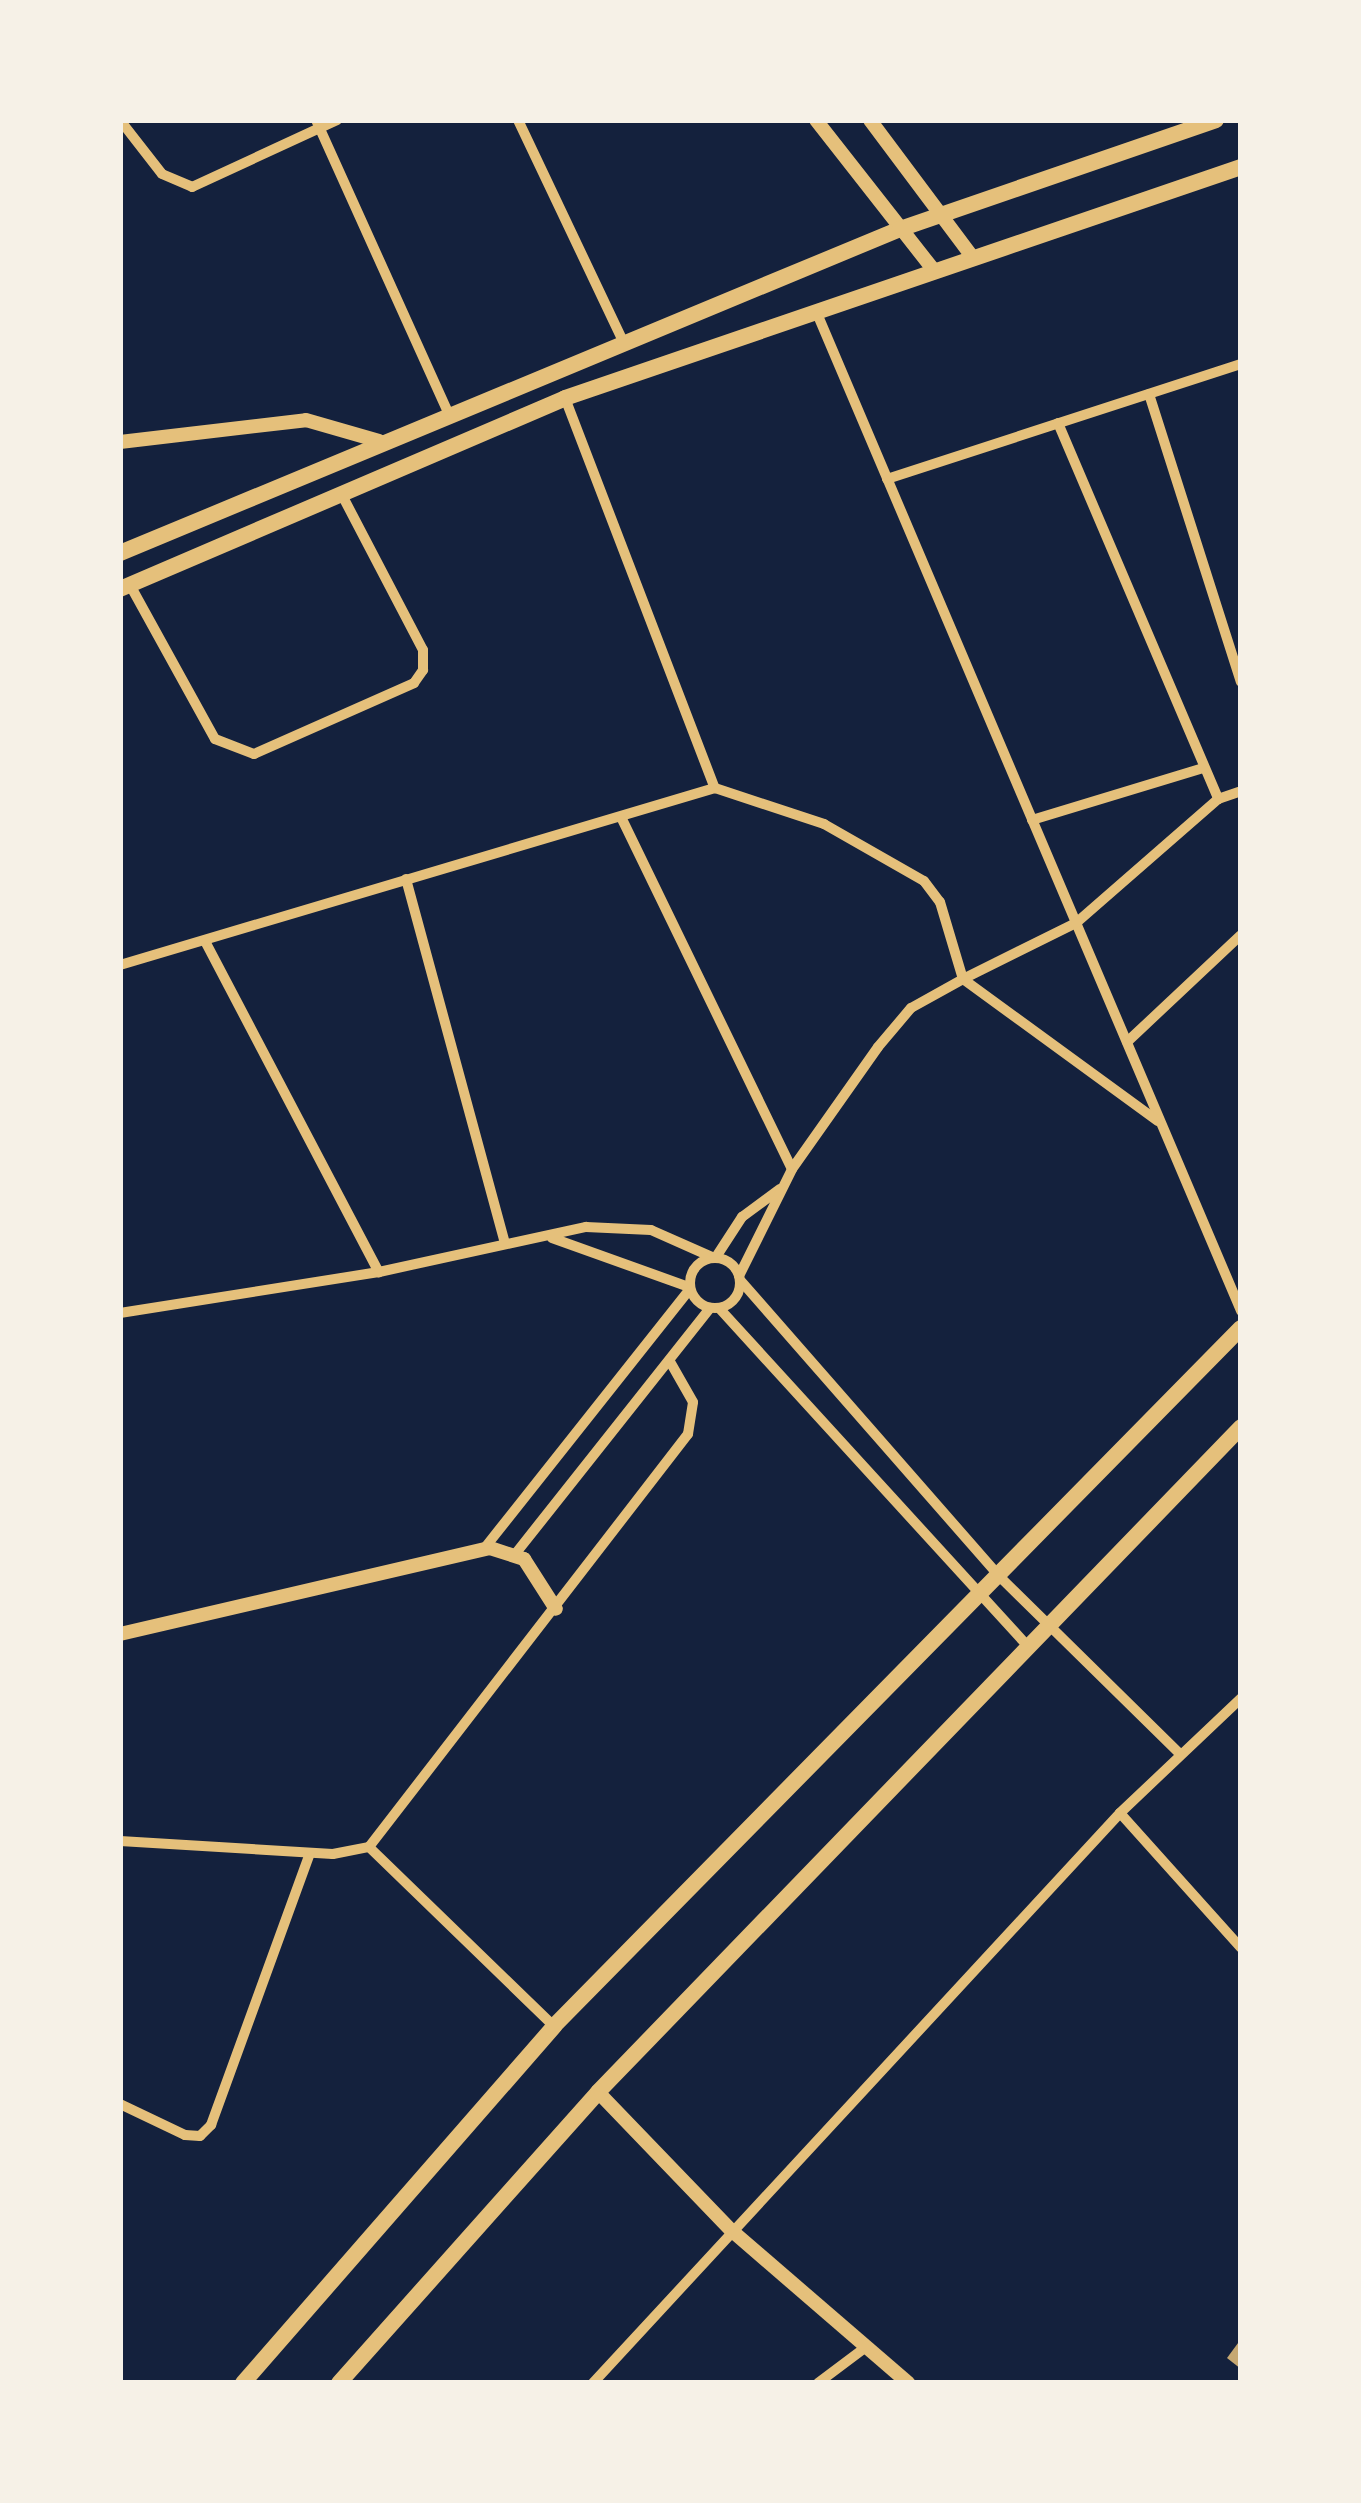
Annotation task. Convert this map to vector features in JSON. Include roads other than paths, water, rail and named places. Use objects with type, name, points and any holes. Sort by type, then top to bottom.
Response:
[{"type":"main road","points":[[120,553],[622,339],[900,229],[1216,120]]},
{"type":"main road","points":[[125,587],[565,398],[932,268],[1241,167]]},
{"type":"main road","points":[[242,2383],[554,2026],[1002,1579],[1241,1328]]},
{"type":"main road","points":[[339,2383],[598,2092],[1046,1622],[1241,1426]]},
{"type":"street","points":[[120,120],[162,175],[182,186],[318,124],[338,120]]},
{"type":"street","points":[[518,120],[622,339]]},
{"type":"street","points":[[816,120],[932,268]]},
{"type":"street","points":[[869,120],[971,256]]},
{"type":"street","points":[[318,124],[448,413]]},
{"type":"street","points":[[815,308],[1241,1311]]},
{"type":"street","points":[[887,478],[1241,364]]},
{"type":"street","points":[[1149,394],[1241,682]]},
{"type":"street","points":[[565,398],[715,788]]},
{"type":"street","points":[[120,442],[306,420],[379,441]]},
{"type":"street","points":[[1058,423],[1218,800]]},
{"type":"street","points":[[125,587],[214,739],[254,754],[414,683],[423,670],[423,650],[342,495]]},
{"type":"street","points":[[1032,820],[1203,768]]},
{"type":"street","points":[[120,965],[715,788],[824,824],[924,881],[940,902],[963,979],[1162,1124]]},
{"type":"street","points":[[516,1553],[669,1360],[715,1308],[737,1295],[740,1278],[792,1169],[911,1008],[1076,923],[1218,800],[1241,791]]},
{"type":"street","points":[[621,817],[792,1169]]},
{"type":"street","points":[[406,879],[505,1244]]},
{"type":"street","points":[[1127,1042],[1241,935]]},
{"type":"street","points":[[206,943],[379,1272]]},
{"type":"street","points":[[483,1550],[690,1288],[697,1264],[714,1257],[742,1217],[780,1189]]},
{"type":"street","points":[[120,1313],[630,1226],[714,1257],[740,1278],[1002,1579],[1180,1754]]},
{"type":"street","points":[[548,1238],[690,1288],[715,1308],[1026,1644]]},
{"type":"street","points":[[120,1841],[310,1853],[369,1847],[688,1434],[693,1402],[669,1360]]},
{"type":"street","points":[[120,1634],[483,1550],[516,1553],[556,1609]]},
{"type":"street","points":[[593,2383],[1120,1813],[1241,1699]]},
{"type":"street","points":[[1120,1813],[1241,1948]]},
{"type":"street","points":[[369,1847],[554,2026]]},
{"type":"street","points":[[120,2104],[184,2135],[200,2136],[211,2125],[310,1853]]},
{"type":"street","points":[[598,2092],[731,2230],[908,2383]]},
{"type":"street","points":[[818,2383],[866,2347]]}]
